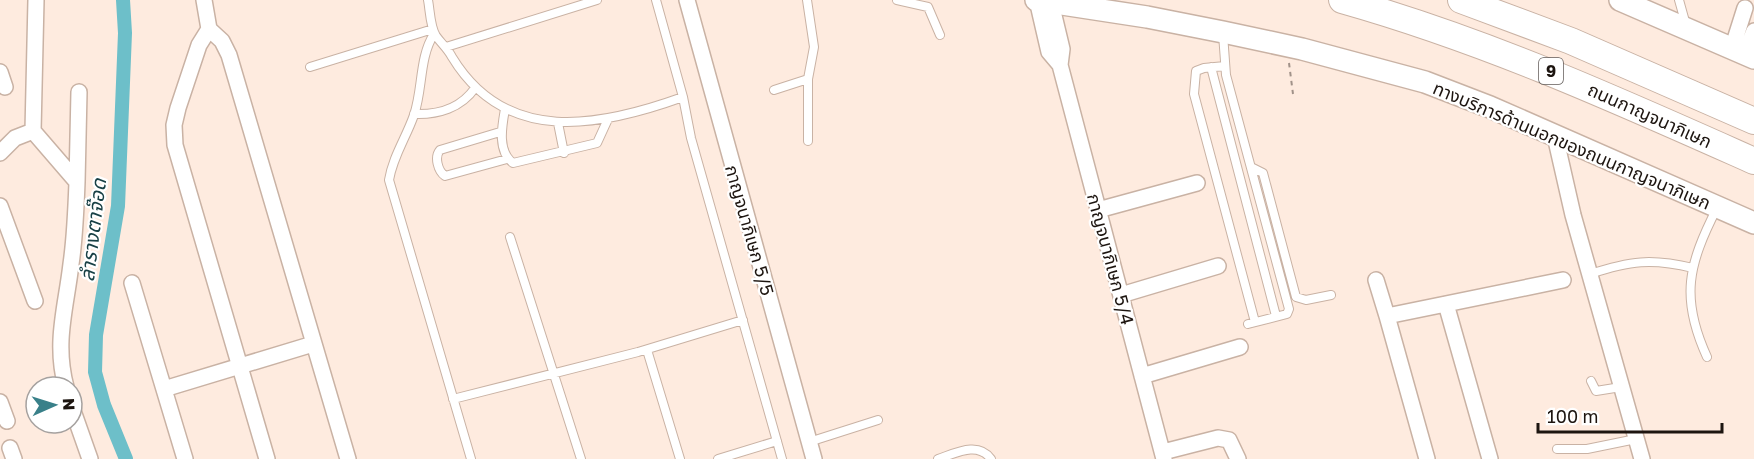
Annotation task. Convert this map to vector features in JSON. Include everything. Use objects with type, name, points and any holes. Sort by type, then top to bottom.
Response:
[{"type":"highway","name":"ถนนกาญจนาภิเษก","points":[[1342,0],[1439,29],[1558,74],[1754,161]]},
{"type":"highway","name":"ถนนกาญจนาภิเษก","points":[[1461,0],[1571,41],[1754,121]]},
{"type":"main road","points":[[1620,0],[1687,28],[1747,43]]},
{"type":"main road","name":"ทางบริการด้านนอกของถนนกาญจนาภิเษก","points":[[1041,1],[1147,17],[1223,32],[1425,82],[1490,107],[1754,223]]},
{"type":"street","points":[[36,0],[33,131],[77,182]]},
{"type":"street","points":[[204,0],[208,29],[199,45],[178,108],[175,145],[267,459]]},
{"type":"street","name":"กาญจนาภิเษก 5/5","points":[[687,0],[814,459]]},
{"type":"street","name":"กาญจนาภิเษก 5/4","points":[[1041,1],[1062,49],[1060,65],[1163,456]]},
{"type":"street","points":[[1747,3],[1747,43]]},
{"type":"street","points":[[208,29],[222,41],[229,55],[304,301],[313,344],[348,459]]},
{"type":"street","points":[[64,375],[60,341],[61,319],[71,268],[77,182],[79,92]]},
{"type":"street","points":[[0,153],[15,138],[33,131]]},
{"type":"street","points":[[1555,136],[1590,274],[1642,459]]},
{"type":"street","points":[[1098,210],[1197,183]]},
{"type":"street","points":[[0,206],[35,301]]},
{"type":"street","points":[[1121,295],[1218,266]]},
{"type":"street","points":[[1387,316],[1590,274]]},
{"type":"street","points":[[1376,280],[1427,459]]},
{"type":"street","points":[[132,283],[185,459]]},
{"type":"street","points":[[1446,304],[1490,459]]},
{"type":"street","points":[[164,389],[313,344]]},
{"type":"street","points":[[1142,376],[1240,347]]},
{"type":"street","points":[[0,402],[7,421]]},
{"type":"street","points":[[82,435],[90,459]]},
{"type":"street","points":[[1163,456],[1218,438],[1229,440],[1238,459]]},
{"type":"lane","points":[[428,0],[434,32],[475,88],[505,110],[547,123],[558,123],[608,119],[683,97]]},
{"type":"lane","points":[[446,47],[597,0]]},
{"type":"lane","points":[[656,0],[683,97],[691,138],[782,459]]},
{"type":"lane","points":[[807,0],[814,47],[808,79],[808,141]]},
{"type":"lane","points":[[897,0],[928,7],[940,35]]},
{"type":"lane","points":[[1679,0],[1687,28]]},
{"type":"lane","points":[[310,67],[434,32]]},
{"type":"lane","points":[[434,32],[427,45],[414,114],[393,160],[389,180],[471,459]]},
{"type":"lane","points":[[1223,32],[1226,66],[1290,309],[1287,314],[1252,323],[1194,94],[1194,75],[1204,68],[1226,66]]},
{"type":"lane","points":[[1211,67],[1276,316]]},
{"type":"lane","points":[[774,90],[808,79]]},
{"type":"lane","points":[[414,114],[428,115],[447,110],[467,99],[475,88]]},
{"type":"lane","points":[[505,110],[500,132],[507,159],[519,164],[597,143],[608,119]]},
{"type":"lane","points":[[558,123],[564,153]]},
{"type":"lane","points":[[500,132],[440,150],[436,159],[441,173],[445,176],[507,159]]},
{"type":"lane","points":[[1253,168],[1263,173],[1296,297],[1306,300],[1331,295]]},
{"type":"lane","points":[[1707,357],[1691,311],[1690,291],[1699,246],[1717,207]]},
{"type":"lane","points":[[510,237],[581,459]]},
{"type":"lane","points":[[1590,274],[1632,262],[1651,261],[1693,268]]},
{"type":"lane","points":[[453,399],[647,350],[743,320]]},
{"type":"lane","points":[[647,350],[680,459]]},
{"type":"lane","points":[[1591,381],[1596,391],[1621,387]]},
{"type":"lane","points":[[809,442],[878,420]]},
{"type":"lane","points":[[1557,449],[1587,449],[1636,439]]},
{"type":"lane","points":[[718,459],[777,441]]},
{"type":"lane","points":[[938,459],[978,449],[986,451],[991,459]]},
{"type":"path","points":[[1286,46],[1293,94]]},
{"type":"waterway","name":"ลำรางตาจ๊อด","points":[[123,0],[125,33],[118,206],[96,335],[95,372],[104,405],[126,459]]}]
